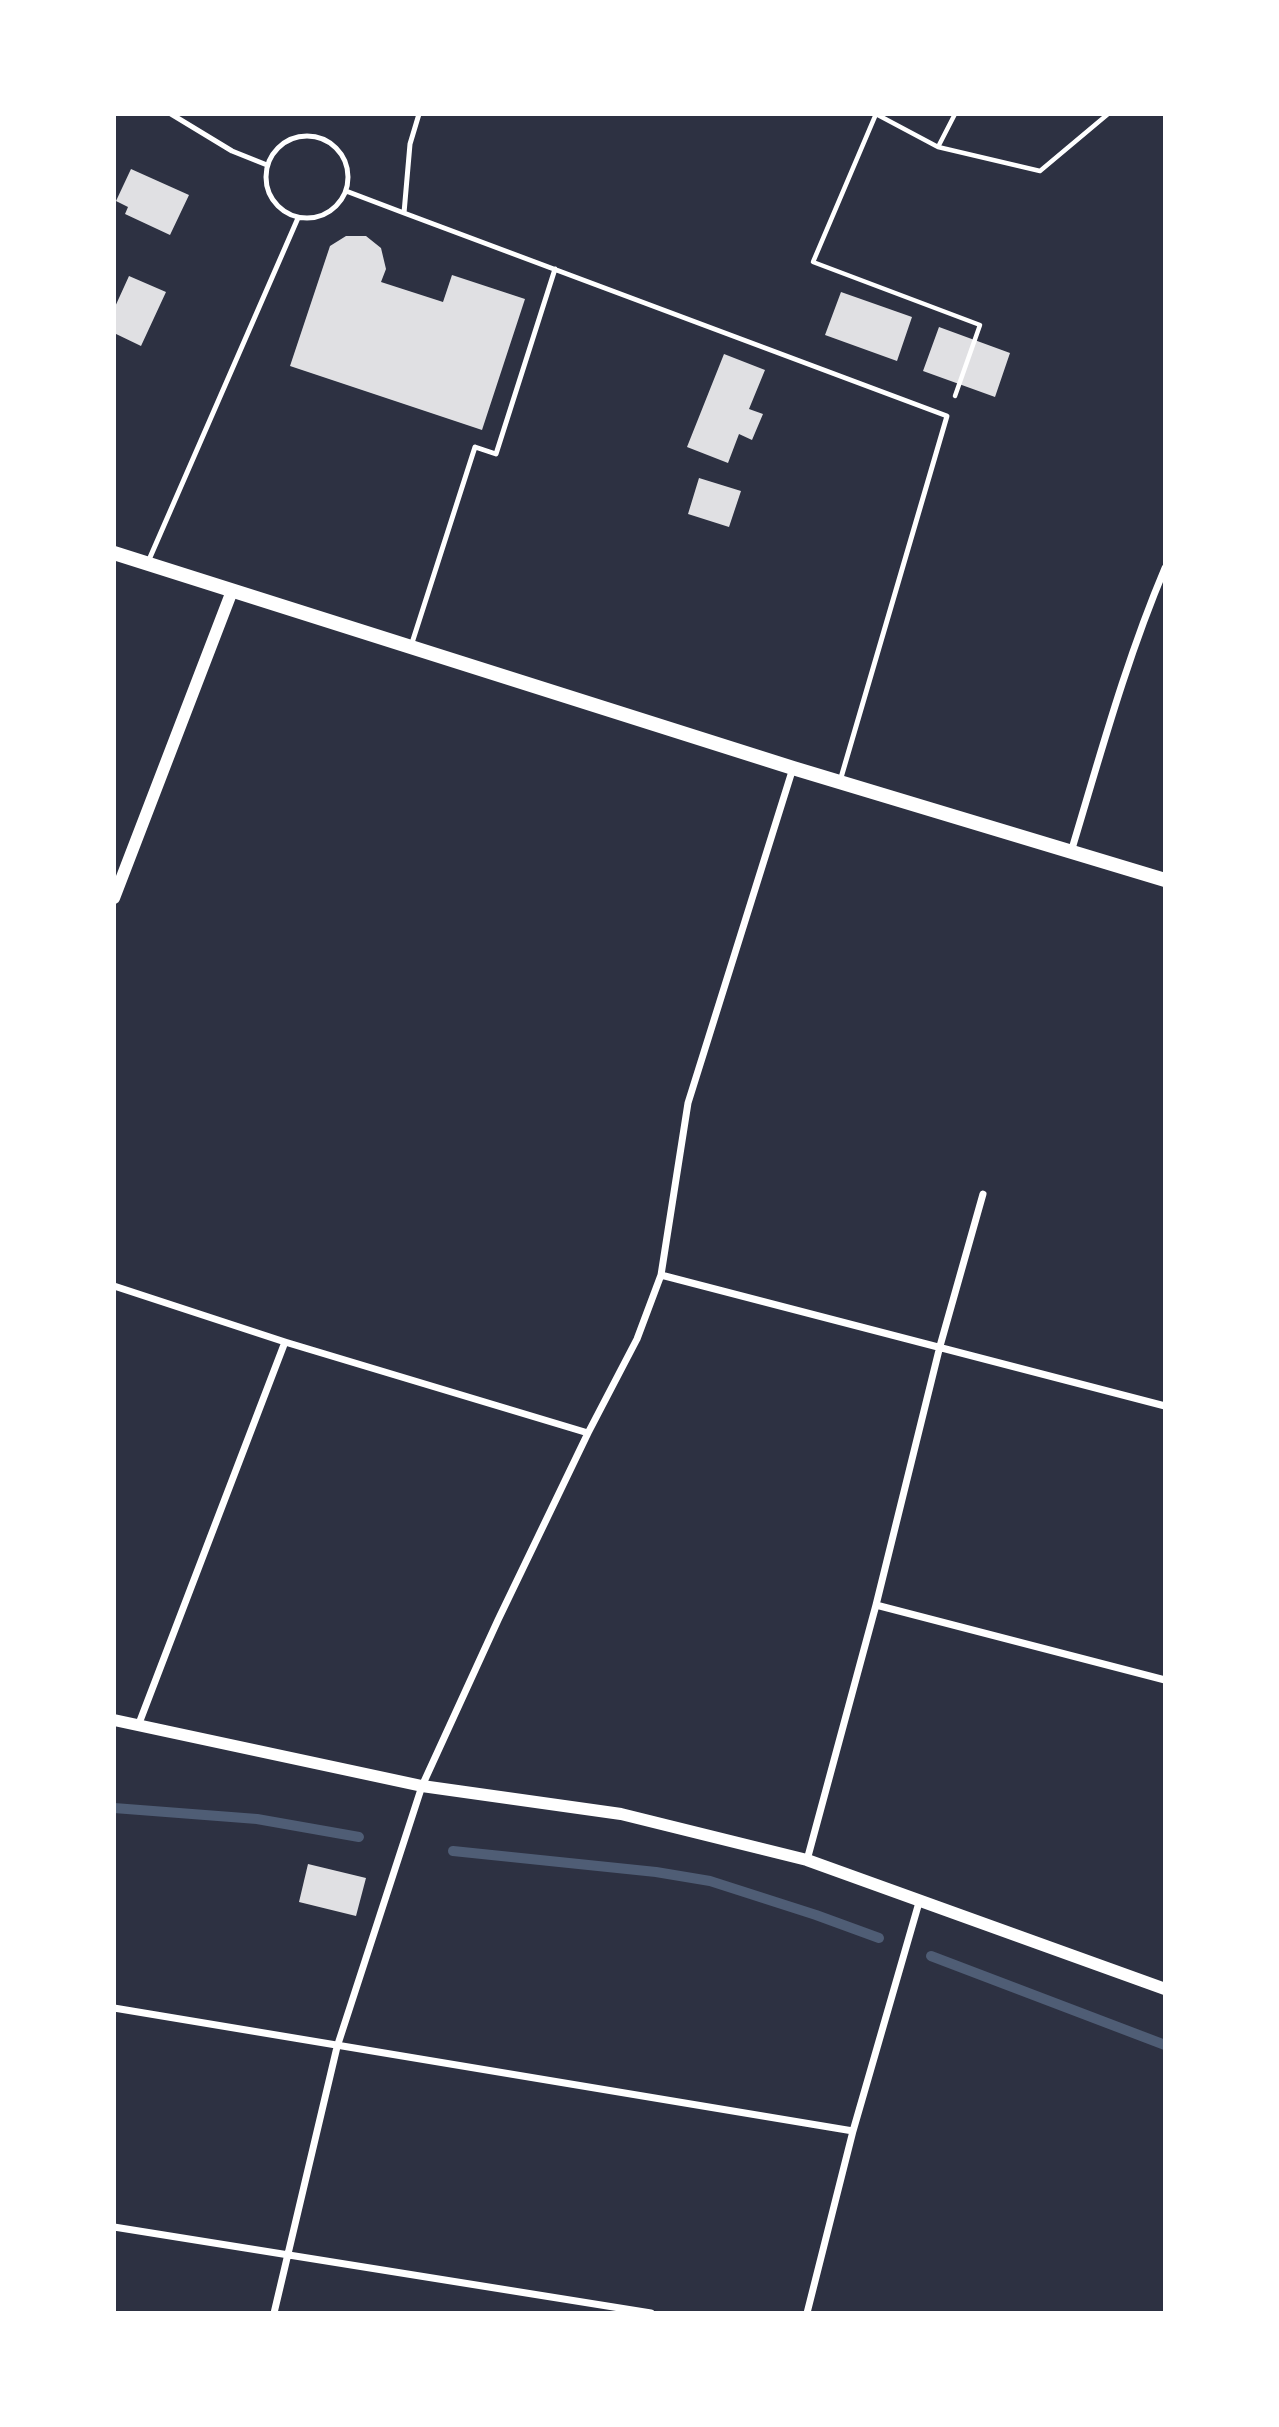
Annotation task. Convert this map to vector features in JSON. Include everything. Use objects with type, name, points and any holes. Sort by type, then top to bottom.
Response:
[{"type":"main road","points":[[114,553],[793,768],[1165,880]]},
{"type":"street","points":[[1071,852],[1143,619],[1165,568]]},
{"type":"street","points":[[114,898],[232,591]]},
{"type":"street","points":[[274,2313],[337,2047],[422,1786],[587,1433],[637,1339],[661,1275],[688,1103],[793,768]]},
{"type":"street","points":[[807,1860],[876,1605],[940,1346],[983,1194]]},
{"type":"street","points":[[661,1275],[1165,1406]]},
{"type":"street","points":[[114,1286],[285,1342],[587,1433]]},
{"type":"street","points":[[138,1726],[285,1342]]},
{"type":"street","points":[[876,1605],[1165,1680]]},
{"type":"street","points":[[114,1720],[422,1786],[621,1814],[807,1860],[1165,1989]]},
{"type":"street","points":[[807,2313],[853,2131],[920,1899]]},
{"type":"street","points":[[114,2008],[853,2131]]},
{"type":"street","points":[[114,2227],[651,2313]]},
{"type":"lane","points":[[171,114],[232,151],[267,165]]},
{"type":"lane","points":[[404,213],[410,144],[419,114]]},
{"type":"lane","points":[[308,136],[321,138],[333,145],[342,156],[348,169],[346,191],[336,207],[325,215],[311,219],[298,218],[285,212],[268,192],[267,165],[282,144],[308,136]]},
{"type":"lane","points":[[346,191],[947,416],[839,781]]},
{"type":"lane","points":[[147,564],[298,218]]},
{"type":"lane","points":[[411,646],[475,447],[496,454],[555,268]]},
{"type":"path","points":[[947,416],[980,325],[813,262],[875,114],[938,147],[1040,171],[1108,114]]},
{"type":"path","points":[[938,147],[956,114]]},
{"type":"building","points":[[131,169],[189,195],[170,235],[125,214],[128,207],[116,201]]},
{"type":"building","points":[[346,236],[366,236],[381,248],[386,269],[381,282],[443,302],[452,275],[525,299],[482,430],[290,366],[330,246]]},
{"type":"building","points":[[129,276],[166,292],[141,346],[114,333],[114,309]]},
{"type":"building","points":[[841,292],[912,317],[897,361],[825,335]]},
{"type":"building","points":[[939,327],[1010,353],[995,397],[923,371]]},
{"type":"building","points":[[724,354],[765,370],[749,409],[763,414],[752,440],[739,434],[728,463],[687,447]]},
{"type":"building","points":[[699,478],[741,491],[729,527],[688,514]]},
{"type":"building","points":[[308,1864],[366,1878],[356,1916],[299,1902]]},
{"type":"waterway","points":[[114,1808],[257,1819],[359,1837]]},
{"type":"waterway","points":[[453,1851],[656,1872],[710,1881],[879,1938]]},
{"type":"waterway","points":[[931,1956],[1165,2045]]}]
